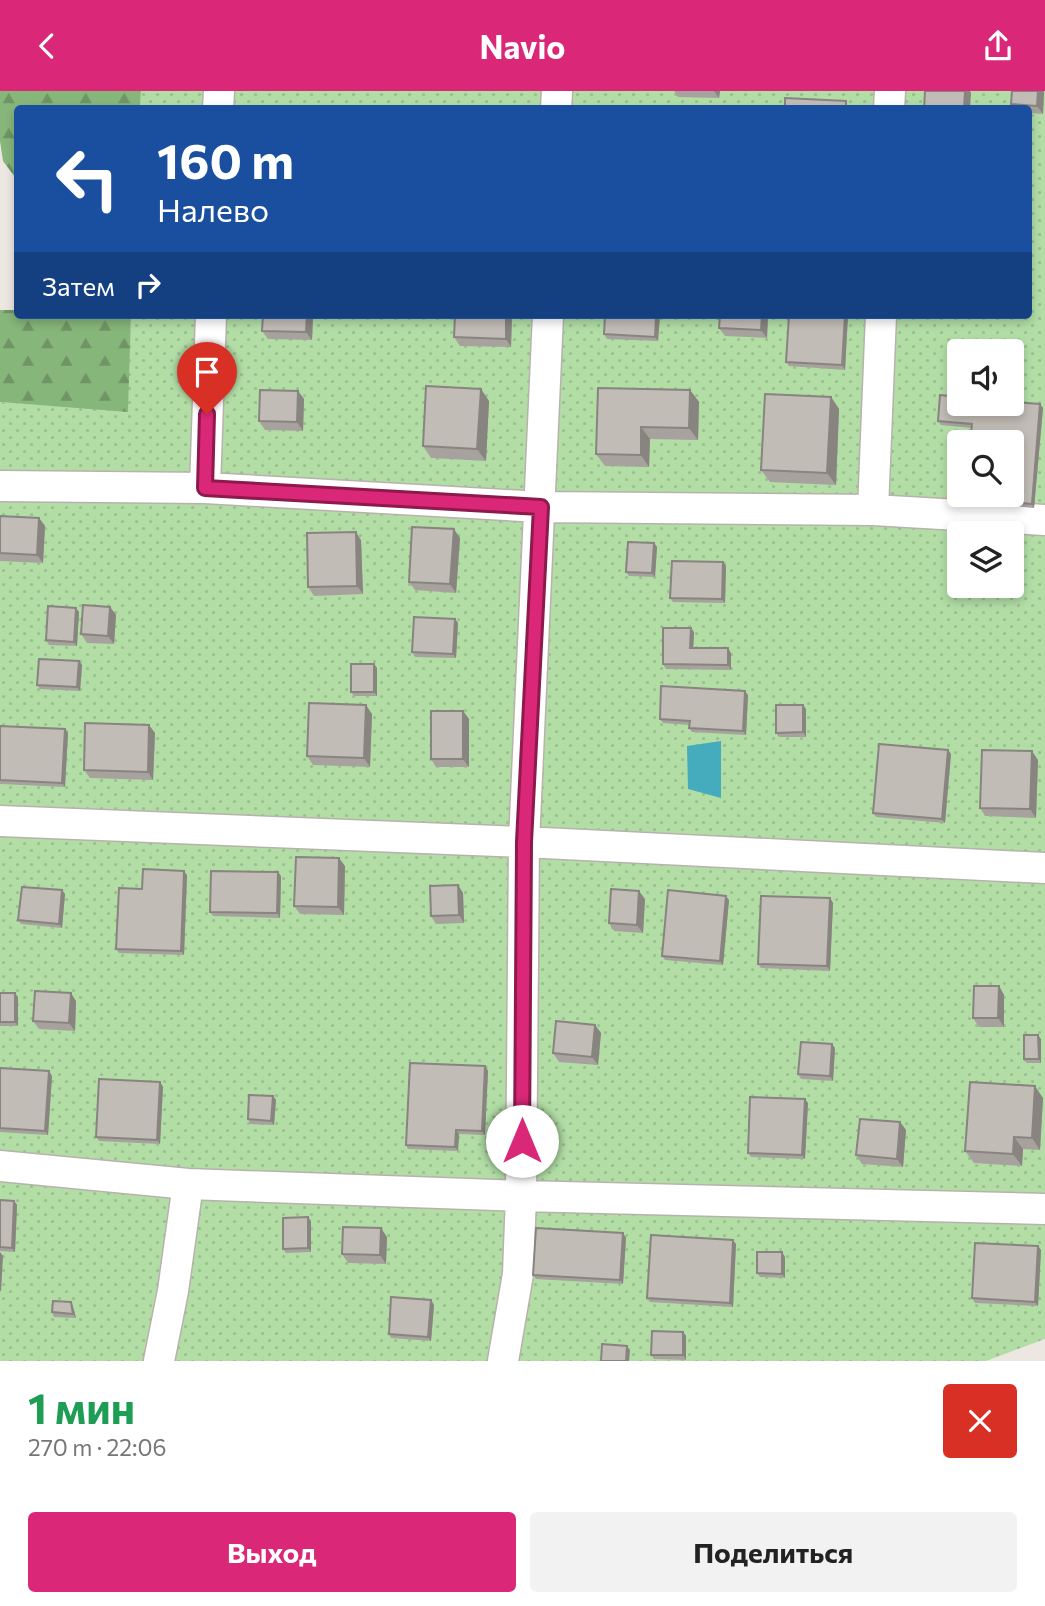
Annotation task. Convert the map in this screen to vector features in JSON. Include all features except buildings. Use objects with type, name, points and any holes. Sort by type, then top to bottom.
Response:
[{"type":"street","points":[[205,488],[211,319]]},
{"type":"street","points":[[503,1361],[518,1274],[524,842],[548,319]]},
{"type":"street","points":[[873,510],[881,319]]},
{"type":"street","points":[[0,486],[205,488],[541,507],[873,510],[1045,520]]},
{"type":"street","points":[[0,821],[524,842],[1045,868]]},
{"type":"street","points":[[0,1166],[188,1184],[521,1196],[1045,1209]]},
{"type":"street","points":[[159,1361],[173,1291],[188,1184]]},
{"type":"green space","points":[[0,91],[141,91],[140,105],[14,105],[14,176],[3,161],[0,141]]},
{"type":"green space","points":[[141,91],[1045,91],[1045,1339],[986,1361],[0,1361],[0,402],[127,411],[131,319],[1032,319],[1032,105],[140,105]]},
{"type":"green space","points":[[0,310],[14,310],[14,319],[131,319],[128,412],[0,402]]},
{"type":"water","points":[[721,741],[721,798],[688,789],[687,746]]},
{"type":"route","points":[[207,414],[205,488],[541,507],[524,842],[522,1141]]}]
